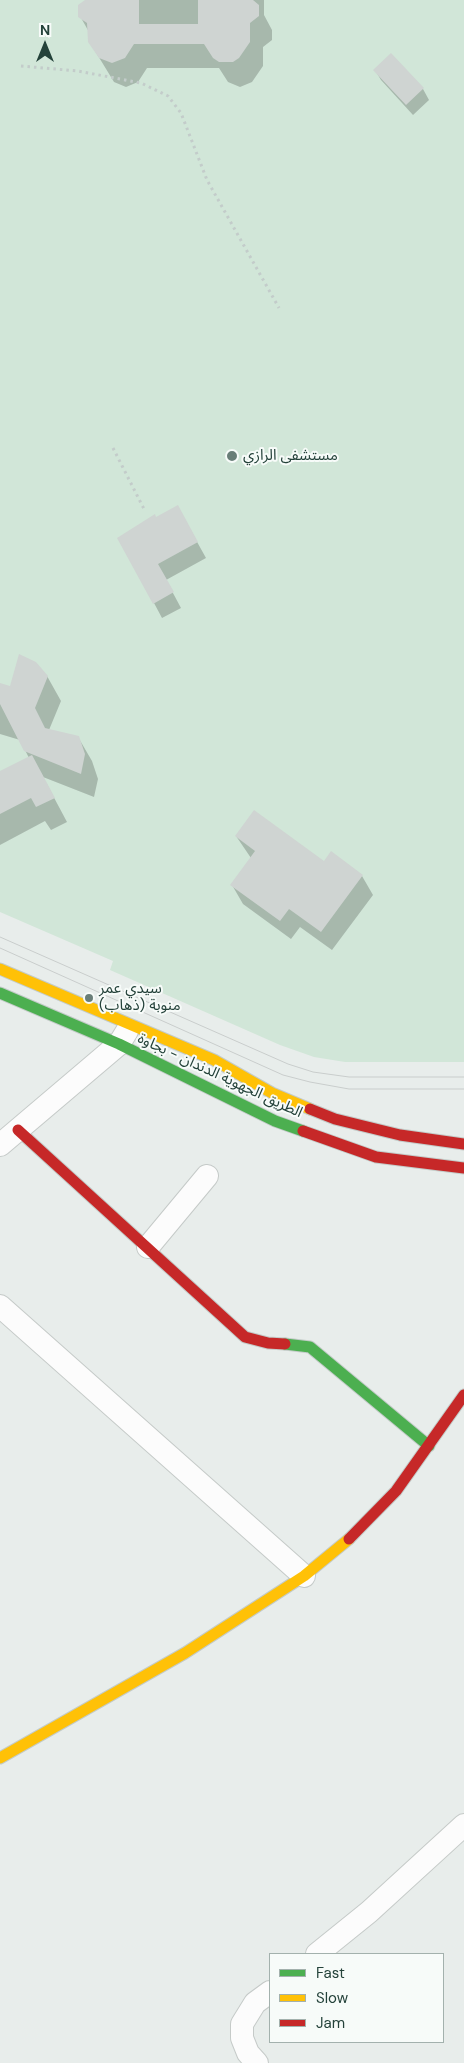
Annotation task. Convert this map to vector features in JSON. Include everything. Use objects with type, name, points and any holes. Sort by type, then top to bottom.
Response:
[{"type":"street","name":"الطريق الجهوية الدندان - بجاوة","points":[[0,969],[130,1026],[214,1060],[272,1093],[335,1119],[400,1135],[464,1144]]},
{"type":"street","name":"الطريق الجهوية الدندان - بجاوة","points":[[0,993],[118,1044],[275,1121],[376,1157],[464,1168]]},
{"type":"street","points":[[0,1145],[118,1044],[130,1026]]},
{"type":"street","points":[[18,1130],[245,1337],[268,1343],[301,1344],[310,1348],[429,1446]]},
{"type":"street","points":[[148,1247],[207,1176]]},
{"type":"street","points":[[0,1306],[304,1576]]},
{"type":"street","points":[[0,1758],[171,1661],[304,1576],[372,1517],[396,1491],[464,1396]]},
{"type":"street","points":[[319,1953],[370,1912],[464,1825]]},
{"type":"street","points":[[257,2063],[248,2053],[242,2038],[242,2024],[255,2003],[269,1993]]},
{"type":"path","points":[[21,66],[78,71],[141,83],[168,96],[181,113],[207,180],[278,308]]},
{"type":"path","points":[[113,448],[144,509]]},
{"type":"green space","name":"مستشفى الرازي","points":[[0,0],[464,0],[464,1062],[345,1062],[314,1057],[280,1045],[110,970],[113,961],[0,912]]},
{"type":"building","points":[[85,0],[139,0],[139,24],[198,24],[198,0],[253,0],[259,5],[259,16],[250,23],[250,42],[239,58],[233,62],[219,62],[213,58],[204,44],[134,44],[125,58],[112,63],[99,58],[88,42],[87,23],[78,17],[78,5]]},
{"type":"building","points":[[391,53],[424,88],[406,105],[373,70]]},
{"type":"building","points":[[178,505],[198,542],[158,564],[174,592],[153,604],[117,538],[155,514],[156,517]]},
{"type":"building","points":[[19,654],[36,662],[48,676],[35,708],[45,728],[79,736],[85,754],[81,774],[24,751],[0,704],[0,683],[10,686]]},
{"type":"building","points":[[32,755],[55,798],[36,807],[31,798],[0,814],[0,771]]},
{"type":"building","points":[[254,810],[324,861],[331,851],[363,875],[321,932],[289,909],[280,921],[230,885],[255,851],[235,836]]},
{"type":"tram line","points":[[0,937],[288,1064],[313,1072],[349,1077],[464,1077]]},
{"type":"tram line","points":[[0,948],[283,1075],[349,1089],[464,1089]]},
{"type":"traffic: fast","points":[[0,993],[119,1044],[275,1121],[303,1131]]},
{"type":"traffic: fast","points":[[285,1344],[310,1347],[429,1446]]},
{"type":"traffic: slow","points":[[0,969],[214,1060],[272,1093],[310,1109]]},
{"type":"traffic: slow","points":[[0,1758],[185,1653],[304,1576],[349,1539]]},
{"type":"traffic: jam","points":[[310,1109],[335,1119],[400,1135],[464,1144]]},
{"type":"traffic: jam","points":[[18,1130],[245,1337],[268,1343],[285,1344]]},
{"type":"traffic: jam","points":[[303,1131],[376,1157],[464,1168]]},
{"type":"traffic: jam","points":[[349,1539],[396,1491],[464,1395]]},
{"type":"place","name":"مستشفى الرازي","points":[[232,456]]},
{"type":"place","name":"سيدي عمر منوبة (ذهاب)","points":[[89,998]]}]
